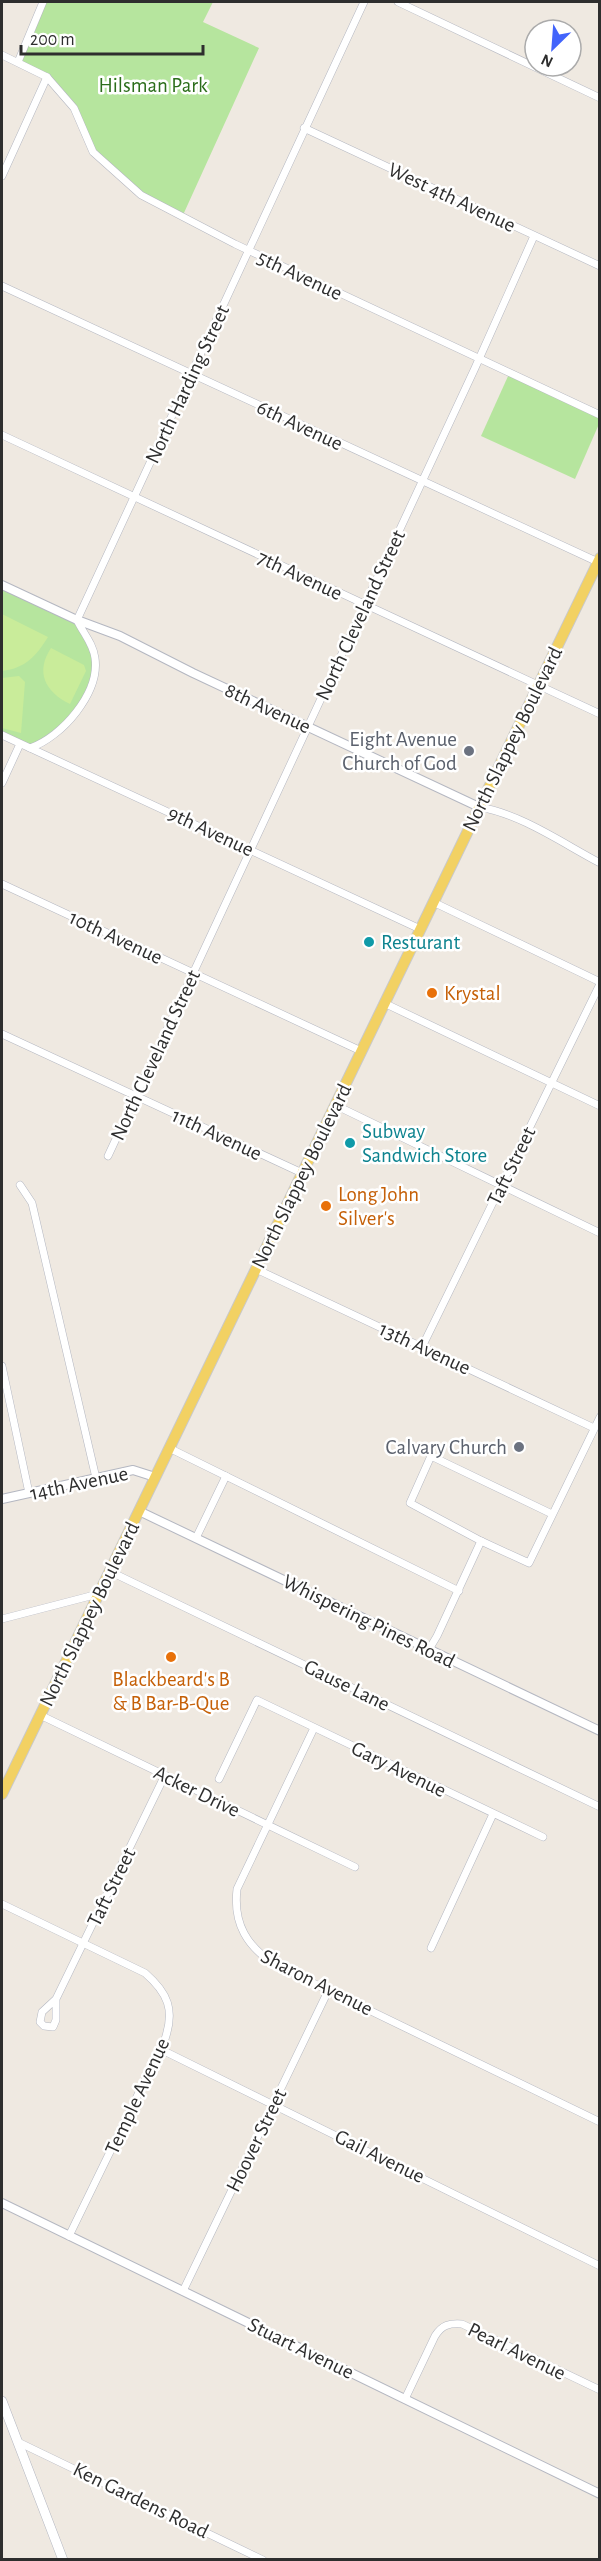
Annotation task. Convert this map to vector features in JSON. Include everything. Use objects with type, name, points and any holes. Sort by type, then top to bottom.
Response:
[{"type":"main road","name":"North Slappey Boulevard","points":[[2,1794],[599,561]]},
{"type":"main road","points":[[2,2401],[63,2559]]},
{"type":"street","points":[[18,62],[41,2]]},
{"type":"street","name":"North Harding Street","points":[[77,620],[364,2]]},
{"type":"street","points":[[398,2],[600,98]]},
{"type":"street","points":[[2,55],[47,77],[2,176]]},
{"type":"street","name":"5th Avenue","points":[[47,77],[74,108],[93,152],[114,174],[141,195],[248,250],[600,415]]},
{"type":"street","name":"West 4th Avenue","points":[[304,129],[600,266]]},
{"type":"street","name":"North Cleveland Street","points":[[108,1156],[479,360],[534,236]]},
{"type":"street","name":"6th Avenue","points":[[2,286],[599,561]]},
{"type":"street","name":"7th Avenue","points":[[2,435],[364,606],[600,714]]},
{"type":"street","name":"8th Avenue","points":[[2,585],[77,620],[120,636],[479,807],[494,809],[512,817],[600,862]]},
{"type":"street","points":[[30,748],[40,745],[63,727],[83,701],[93,680],[95,660],[93,648],[77,620]]},
{"type":"street","name":"9th Avenue","points":[[2,735],[420,929]]},
{"type":"street","points":[[2,783],[20,744]]},
{"type":"street","name":"10th Avenue","points":[[2,884],[361,1051]]},
{"type":"street","points":[[433,902],[600,983]]},
{"type":"street","name":"Taft Street","points":[[422,1347],[600,983]]},
{"type":"street","points":[[384,1004],[600,1106]]},
{"type":"street","name":"11th Avenue","points":[[2,1034],[302,1173]]},
{"type":"street","points":[[335,1105],[600,1233]]},
{"type":"street","points":[[20,1185],[32,1203],[96,1478]]},
{"type":"street","name":"13th Avenue","points":[[256,1269],[594,1428]]},
{"type":"street","points":[[2,1366],[29,1492]]},
{"type":"street","points":[[552,1514],[431,1456],[410,1503],[481,1541],[529,1563],[600,1417]]},
{"type":"street","points":[[169,1448],[459,1591]]},
{"type":"street","name":"14th Avenue","points":[[2,1499],[133,1470],[155,1477]]},
{"type":"street","points":[[196,1538],[226,1476]]},
{"type":"street","name":"Whispering Pines Road","points":[[139,1511],[428,1651],[600,1731]]},
{"type":"street","points":[[428,1651],[459,1591],[481,1541]]},
{"type":"street","name":"Gause Lane","points":[[109,1571],[600,1807]]},
{"type":"street","points":[[2,1619],[98,1594]]},
{"type":"street","name":"Gary Avenue","points":[[219,1779],[257,1700],[543,1837]]},
{"type":"street","name":"Acker Drive","points":[[40,1714],[355,1867]]},
{"type":"street","name":"Sharon Avenue","points":[[314,1728],[237,1890],[236,1908],[240,1927],[256,1951],[276,1965],[600,2122]]},
{"type":"street","name":"Taft Street","points":[[56,1999],[165,1775]]},
{"type":"street","points":[[431,1948],[493,1814]]},
{"type":"street","name":"Temple Avenue","points":[[2,1904],[145,1973],[166,1995],[171,2018],[160,2049],[69,2236]]},
{"type":"street","name":"Hoover Street","points":[[183,2291],[329,1989]]},
{"type":"street","name":"Gail Avenue","points":[[160,2049],[600,2266]]},
{"type":"street","name":"Stuart Avenue","points":[[2,2204],[600,2494]]},
{"type":"street","name":"Pearl Avenue","points":[[405,2399],[435,2336],[440,2328],[450,2324],[462,2324],[600,2391]]},
{"type":"street","name":"Ken Gardens Road","points":[[18,2442],[263,2559]]},
{"type":"green space","name":"Hilsman Park","points":[[44,2],[213,2],[203,22],[259,48],[183,215],[142,194],[95,151],[81,118],[45,74],[19,62],[38,23]]},
{"type":"green space","points":[[509,374],[599,416],[599,424],[575,479],[481,436]]},
{"type":"green space","points":[[2,586],[76,621],[95,660],[88,690],[62,727],[30,747],[2,734]]},
{"type":"green space","points":[[2,614],[48,637],[30,660],[18,667],[2,671]]},
{"type":"green space","points":[[51,648],[84,665],[86,671],[70,704],[54,694],[45,680],[44,665]]},
{"type":"green space","points":[[19,676],[25,682],[21,733],[2,728],[2,678]]},
{"type":"place","name":"Eight Avenue Church of God","points":[[469,751]]},
{"type":"place","name":"Resturant","points":[[369,942]]},
{"type":"place","name":"Krystal","points":[[432,993]]},
{"type":"place","name":"Subway Sandwich Store","points":[[350,1143]]},
{"type":"place","name":"Long John Silver's","points":[[326,1206]]},
{"type":"place","name":"Calvary Church","points":[[519,1447]]},
{"type":"place","name":"Blackbeard's B & B Bar-B-Que","points":[[171,1657]]}]
